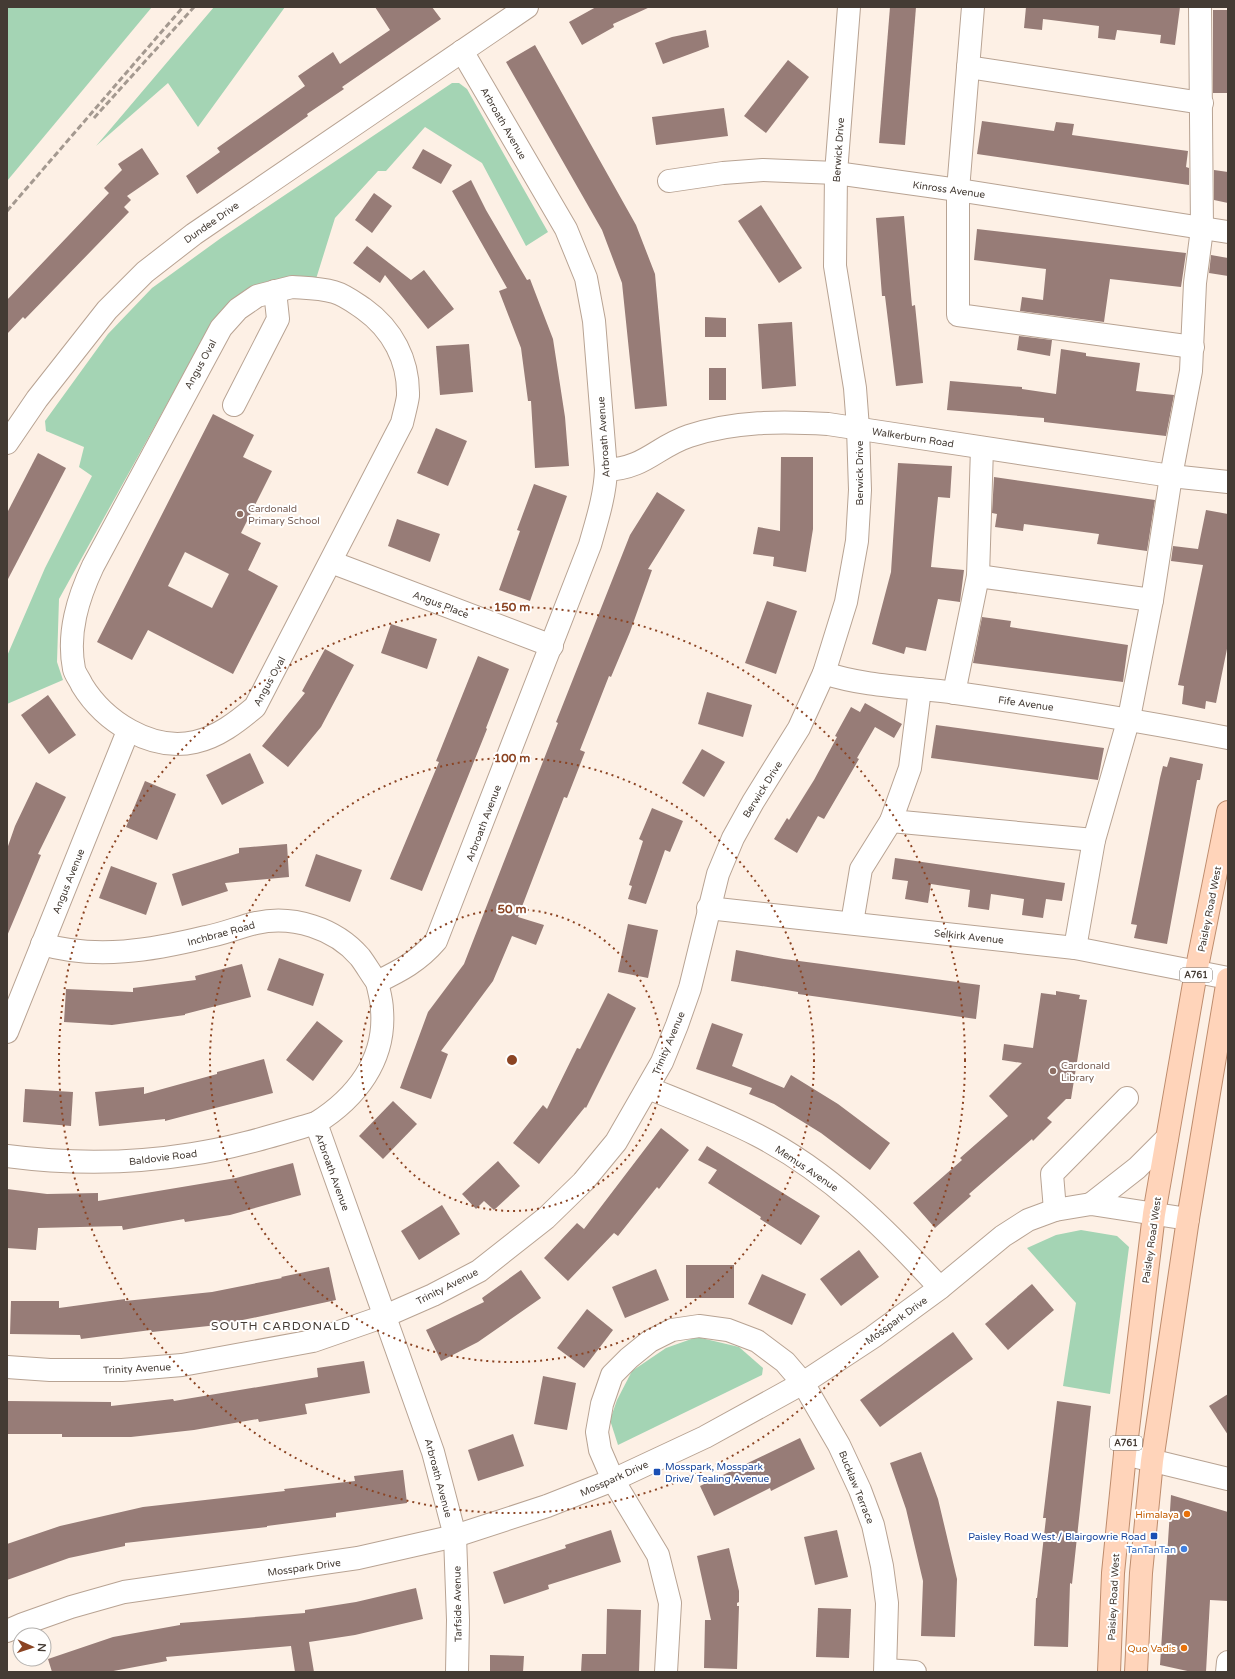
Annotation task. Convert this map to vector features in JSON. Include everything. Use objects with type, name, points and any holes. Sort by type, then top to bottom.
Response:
[{"type":"main road","name":"Paisley Road West","points":[[1109,1672],[1113,1573],[1125,1454],[1154,1214],[1196,972],[1228,812]]},
{"type":"main road","name":"A761","points":[[1136,1672],[1141,1573],[1152,1461],[1188,1219],[1228,979]]},
{"type":"street","name":"Dundee Drive","points":[[7,443],[37,399],[107,310],[145,272],[194,234],[527,7]]},
{"type":"street","name":"Berwick Drive","points":[[708,908],[718,874],[733,838],[753,802],[799,728],[824,673],[846,602],[856,541],[860,490],[855,388],[835,266],[836,173],[848,7]]},
{"type":"street","points":[[973,7],[958,190],[958,315],[1193,347]]},
{"type":"street","points":[[1074,948],[1094,840],[1129,718],[1152,600],[1171,476],[1191,371],[1195,283],[1202,229],[1200,7]]},
{"type":"street","name":"Arbroath Avenue","points":[[455,1536],[433,1452],[316,1124],[331,1114],[366,1079],[376,1057],[382,1033],[382,1009],[377,982],[404,970],[424,955],[436,941],[590,545],[606,487],[606,470],[594,321],[586,278],[566,229],[462,51]]},
{"type":"street","points":[[968,67],[1202,103]]},
{"type":"street","name":"Kinross Avenue","points":[[669,181],[723,173],[763,170],[836,173],[958,190],[1228,232]]},
{"type":"street","name":"Angus Oval","points":[[292,287],[320,288],[337,292],[377,318],[401,354],[406,376],[408,396],[402,423],[255,707],[229,728],[195,742],[172,744],[128,731],[109,717],[90,698],[74,671],[72,636],[77,606],[93,566],[221,328],[238,309],[257,296],[275,291],[292,287]]},
{"type":"street","points":[[234,405],[278,319],[275,291]]},
{"type":"street","name":"Walkerburn Road","points":[[606,470],[619,470],[635,465],[688,436],[714,430],[759,423],[789,422],[828,424],[858,428],[1171,476],[1228,482]]},
{"type":"street","points":[[954,693],[978,576],[982,448]]},
{"type":"street","name":"Angus Place","points":[[331,562],[552,646]]},
{"type":"street","points":[[978,576],[1152,600]]},
{"type":"street","name":"Fife Avenue","points":[[824,673],[844,680],[954,693],[1129,718],[1228,738]]},
{"type":"street","points":[[852,923],[861,869],[891,821],[910,768],[920,689]]},
{"type":"street","name":"Angus Avenue","points":[[7,1032],[128,731]]},
{"type":"street","points":[[891,821],[1094,840]]},
{"type":"street","name":"Selkirk Avenue","points":[[708,908],[1074,948],[1228,979]]},
{"type":"street","name":"Trinity Avenue","points":[[7,1367],[50,1370],[115,1370],[182,1365],[313,1341],[385,1316],[433,1295],[479,1271],[546,1218],[583,1182],[616,1142],[662,1062],[690,988],[708,908]]},
{"type":"street","name":"Inchbrae Road","points":[[42,944],[64,950],[108,953],[176,944],[208,937],[256,923],[278,920],[296,921],[323,929],[345,943],[360,957],[377,982]]},
{"type":"street","name":"Memus Avenue","points":[[648,1088],[716,1115],[758,1136],[813,1170],[861,1206],[904,1248],[940,1288]]},
{"type":"street","points":[[1055,1210],[1052,1174],[1127,1098]]},
{"type":"street","name":"Baldovie Road","points":[[7,1156],[77,1162],[125,1161],[177,1156],[239,1145],[316,1124]]},
{"type":"street","points":[[1091,1204],[1137,1168],[1167,1138]]},
{"type":"street","name":"Mosspark Drive","points":[[7,1631],[71,1607],[124,1592],[293,1569],[358,1558],[455,1536],[547,1506],[613,1480],[705,1436],[803,1383],[873,1337],[940,1288],[1003,1236],[1028,1220],[1055,1210],[1091,1204],[1188,1219]]},
{"type":"street","name":"Bucklaw Terrace","points":[[666,1672],[670,1603],[658,1555],[613,1480],[600,1450],[597,1432],[602,1404],[612,1375],[629,1358],[650,1341],[672,1330],[699,1326],[728,1330],[757,1341],[785,1362],[803,1383],[839,1445],[860,1490],[873,1525],[882,1566],[887,1603],[885,1671]]},
{"type":"street","points":[[1125,1454],[1228,1479]]},
{"type":"street","name":"Tarfside Avenue","points":[[455,1536],[458,1620],[456,1672]]},
{"type":"street","points":[[1227,1672],[1228,1662]]},
{"type":"street","points":[[885,1671],[915,1672]]},
{"type":"green space","points":[[7,7],[152,7],[7,181]]},
{"type":"green space","points":[[214,7],[285,7],[198,127],[168,83],[96,146]]},
{"type":"green space","points":[[452,83],[459,83],[467,89],[548,232],[526,246],[482,163],[425,127],[386,171],[378,171],[335,218],[316,279],[215,320],[59,599],[57,662],[63,680],[7,704],[7,656],[45,568],[92,476],[79,467],[84,447],[46,431],[45,421],[108,334],[152,288],[221,238]]},
{"type":"green space","points":[[1081,1230],[1117,1236],[1129,1247],[1110,1394],[1063,1386],[1076,1303],[1027,1248],[1056,1235]]},
{"type":"green space","points":[[697,1337],[739,1347],[763,1368],[762,1375],[618,1445],[610,1420],[617,1400],[632,1371],[666,1348]]},
{"type":"building","points":[[375,7],[432,7],[441,19],[342,87],[344,89],[307,114],[308,116],[197,194],[186,176],[220,152],[217,148],[305,86],[298,76],[333,52],[340,64],[390,30]]},
{"type":"building","points":[[596,7],[650,7],[613,24],[614,27],[582,45],[569,22]]},
{"type":"building","points":[[890,7],[916,7],[905,145],[879,143]]},
{"type":"building","points":[[1026,7],[1180,7],[1175,45],[1160,43],[1161,35],[1117,30],[1115,40],[1098,38],[1099,26],[1043,19],[1042,30],[1024,28]]},
{"type":"building","points":[[1213,10],[1228,10],[1228,93],[1213,93]]},
{"type":"building","points":[[706,30],[709,47],[663,64],[655,43],[672,37]]},
{"type":"building","points":[[535,45],[636,225],[655,274],[667,406],[635,409],[622,283],[602,230],[506,62]]},
{"type":"building","points":[[788,60],[809,77],[766,133],[744,116]]},
{"type":"building","points":[[724,108],[728,136],[656,145],[652,117]]},
{"type":"building","points":[[982,121],[1054,131],[1056,122],[1074,124],[1072,135],[1188,151],[1186,167],[1189,168],[1189,185],[977,154]]},
{"type":"building","points":[[142,148],[159,174],[127,196],[131,200],[124,207],[129,212],[25,319],[23,317],[7,334],[7,300],[109,193],[104,188],[122,170],[118,164]]},
{"type":"building","points":[[423,149],[452,165],[441,184],[412,168]]},
{"type":"building","points":[[1214,170],[1228,172],[1228,203],[1214,200]]},
{"type":"building","points":[[471,180],[486,210],[527,280],[530,279],[553,339],[565,417],[569,466],[535,468],[531,401],[528,401],[521,348],[499,291],[507,288],[452,191]]},
{"type":"building","points":[[374,193],[392,206],[372,233],[355,220]]},
{"type":"building","points":[[761,205],[802,268],[779,283],[738,221]]},
{"type":"building","points":[[904,216],[912,306],[915,305],[923,383],[896,386],[885,296],[882,296],[876,218]]},
{"type":"building","points":[[977,229],[1186,253],[1181,287],[1110,279],[1104,322],[1020,311],[1022,297],[1043,300],[1046,269],[974,260]]},
{"type":"building","points":[[367,246],[411,280],[424,270],[454,309],[428,329],[385,275],[380,283],[353,263]]},
{"type":"building","points":[[1211,255],[1228,258],[1228,276],[1209,273]]},
{"type":"building","points":[[705,317],[726,318],[726,337],[705,337]]},
{"type":"building","points":[[792,322],[796,386],[762,389],[758,324]]},
{"type":"building","points":[[1019,336],[1052,340],[1050,356],[1017,350]]},
{"type":"building","points":[[469,344],[473,392],[440,395],[436,346]]},
{"type":"building","points":[[1061,349],[1086,353],[1086,356],[1140,363],[1136,391],[1174,395],[1166,436],[1044,422],[1044,418],[947,410],[950,381],[1022,387],[1022,389],[1056,394]]},
{"type":"building","points":[[709,368],[726,368],[726,400],[709,400]]},
{"type":"building","points":[[213,414],[254,435],[243,457],[272,471],[241,533],[261,543],[248,570],[278,586],[233,674],[148,630],[132,660],[97,642]],"holes":[[[185,552],[229,574],[212,608],[168,586]]]},
{"type":"building","points":[[436,428],[467,441],[448,486],[417,473]]},
{"type":"building","points":[[38,453],[66,468],[7,581],[7,513]]},
{"type":"building","points":[[781,457],[813,457],[813,529],[806,572],[773,566],[774,557],[753,554],[758,527],[780,531]]},
{"type":"building","points":[[898,463],[952,466],[950,498],[938,497],[931,567],[964,570],[960,602],[938,599],[926,651],[906,647],[904,654],[872,644],[891,572]]},
{"type":"building","points":[[994,477],[1155,500],[1147,551],[1097,544],[1099,534],[1024,524],[1023,531],[995,527],[997,514],[992,513]]},
{"type":"building","points":[[534,484],[567,496],[530,601],[499,590],[520,531],[517,530]]},
{"type":"building","points":[[657,492],[685,510],[648,569],[652,570],[630,632],[611,677],[609,676],[580,750],[585,752],[567,798],[564,797],[518,917],[544,925],[536,945],[512,936],[493,981],[441,1051],[448,1054],[431,1099],[400,1088],[428,1012],[464,964],[558,723],[556,722],[630,535]]},
{"type":"building","points":[[1206,510],[1228,514],[1228,644],[1216,703],[1206,701],[1205,709],[1182,704],[1184,686],[1178,685],[1203,565],[1171,561],[1173,546],[1198,549]]},
{"type":"building","points":[[397,519],[440,534],[430,562],[388,546]]},
{"type":"building","points":[[767,601],[797,611],[776,674],[745,663]]},
{"type":"building","points":[[982,617],[1011,621],[1010,627],[1128,645],[1123,682],[973,663]]},
{"type":"building","points":[[391,624],[437,639],[427,669],[381,653]]},
{"type":"building","points":[[325,649],[354,665],[321,727],[288,767],[262,746],[305,693],[302,691]]},
{"type":"building","points":[[478,656],[509,669],[486,728],[487,729],[422,891],[390,879],[439,762],[436,761]]},
{"type":"building","points":[[707,692],[752,705],[743,737],[698,724]]},
{"type":"building","points":[[48,695],[76,735],[49,754],[21,715]]},
{"type":"building","points":[[865,703],[902,724],[894,738],[875,727],[857,758],[859,759],[824,819],[818,816],[797,853],[774,839],[787,818],[789,820],[814,780],[851,707],[860,712]]},
{"type":"building","points":[[936,725],[1104,748],[1098,780],[931,758]]},
{"type":"building","points":[[702,749],[725,762],[704,797],[682,783]]},
{"type":"building","points":[[250,753],[264,783],[222,805],[206,775]]},
{"type":"building","points":[[1170,757],[1203,764],[1200,780],[1197,780],[1167,944],[1134,938],[1137,925],[1131,924],[1160,778],[1163,766],[1167,767]]},
{"type":"building","points":[[145,781],[176,794],[157,840],[126,827]]},
{"type":"building","points":[[36,782],[66,797],[38,854],[41,855],[7,936],[7,849],[15,826]]},
{"type":"building","points":[[652,808],[683,821],[670,852],[665,850],[646,904],[628,899],[632,886],[629,885],[643,841],[639,839]]},
{"type":"building","points":[[287,844],[289,877],[225,883],[228,891],[182,906],[172,874],[239,853],[239,848]]},
{"type":"building","points":[[316,854],[362,870],[350,902],[305,886]]},
{"type":"building","points":[[895,858],[1065,883],[1062,901],[1046,899],[1043,918],[1022,915],[1024,899],[991,894],[989,910],[968,907],[970,890],[931,884],[928,903],[905,899],[908,881],[892,879]]},
{"type":"building","points":[[111,866],[157,883],[146,915],[99,898]]},
{"type":"building","points":[[628,924],[658,930],[648,978],[618,972]]},
{"type":"building","points":[[736,950],[784,959],[980,985],[976,1019],[798,994],[798,992],[731,981]]},
{"type":"building","points":[[279,958],[324,974],[313,1006],[267,990]]},
{"type":"building","points":[[242,964],[251,997],[185,1015],[112,1025],[64,1022],[66,989],[133,992],[133,988],[196,980],[195,976]]},
{"type":"building","points":[[1056,991],[1080,995],[1079,999],[1087,1000],[1071,1099],[1066,1099],[1047,1118],[1052,1122],[1033,1141],[1032,1139],[969,1194],[971,1196],[935,1228],[913,1203],[962,1160],[960,1158],[1008,1116],[989,1096],[1022,1063],[1002,1060],[1004,1044],[1033,1048],[1041,993],[1056,995]]},
{"type":"building","points":[[608,993],[636,1008],[586,1108],[585,1107],[539,1164],[513,1143],[543,1105],[547,1109],[577,1048],[580,1049]]},
{"type":"building","points":[[317,1021],[343,1041],[313,1081],[286,1060]]},
{"type":"building","points":[[712,1023],[743,1034],[732,1066],[784,1088],[791,1075],[838,1104],[890,1143],[870,1170],[821,1133],[774,1104],[749,1094],[752,1088],[696,1069]]},
{"type":"building","points":[[264,1059],[273,1093],[165,1121],[165,1119],[99,1126],[95,1092],[144,1087],[144,1094],[217,1074],[217,1072]]},
{"type":"building","points":[[25,1089],[73,1092],[71,1126],[23,1122]]},
{"type":"building","points":[[393,1101],[417,1124],[383,1159],[359,1136]]},
{"type":"building","points":[[661,1128],[689,1150],[659,1189],[657,1187],[618,1236],[614,1233],[568,1281],[544,1258],[577,1223],[584,1229]]},
{"type":"building","points":[[707,1146],[820,1216],[801,1245],[708,1183],[717,1170],[698,1160]]},
{"type":"building","points":[[498,1161],[520,1186],[494,1210],[484,1201],[476,1209],[462,1194]]},
{"type":"building","points":[[293,1163],[301,1195],[230,1215],[185,1222],[184,1219],[123,1230],[122,1226],[38,1228],[36,1250],[7,1248],[7,1189],[47,1194],[98,1193],[98,1201],[236,1178]]},
{"type":"building","points":[[442,1205],[460,1234],[419,1260],[401,1231]]},
{"type":"building","points":[[859,1250],[879,1277],[841,1306],[820,1279]]},
{"type":"building","points":[[686,1265],[734,1265],[734,1298],[686,1298]]},
{"type":"building","points":[[329,1267],[336,1300],[267,1315],[218,1325],[152,1332],[151,1330],[81,1339],[80,1335],[10,1334],[11,1301],[59,1301],[59,1308],[125,1299],[125,1301],[212,1292]]},
{"type":"building","points":[[656,1269],[669,1300],[625,1318],[612,1287]]},
{"type":"building","points":[[521,1270],[541,1298],[478,1342],[441,1361],[426,1330],[484,1302],[482,1298]]},
{"type":"building","points":[[762,1274],[806,1294],[792,1325],[748,1304]]},
{"type":"building","points":[[1032,1284],[1054,1310],[1008,1350],[985,1324]]},
{"type":"building","points":[[587,1309],[613,1330],[584,1368],[557,1348]]},
{"type":"building","points":[[953,1332],[973,1359],[880,1427],[860,1400]]},
{"type":"building","points":[[364,1361],[370,1393],[305,1404],[307,1414],[259,1422],[258,1419],[194,1430],[131,1437],[62,1437],[62,1434],[7,1434],[7,1401],[111,1402],[111,1406],[173,1399],[174,1401],[318,1377],[317,1368]]},
{"type":"building","points":[[543,1376],[576,1383],[567,1430],[534,1424]]},
{"type":"building","points":[[1228,1394],[1228,1435],[1209,1406]]},
{"type":"building","points":[[1057,1401],[1091,1406],[1072,1584],[1070,1583],[1068,1647],[1034,1646],[1036,1598],[1046,1518],[1043,1518]]},
{"type":"building","points":[[513,1434],[524,1466],[478,1481],[468,1450]]},
{"type":"building","points":[[800,1438],[815,1469],[771,1491],[770,1488],[714,1516],[700,1486]]},
{"type":"building","points":[[921,1452],[938,1499],[957,1579],[955,1637],[921,1636],[923,1581],[906,1509],[890,1463]]},
{"type":"building","points":[[403,1470],[407,1503],[336,1513],[336,1517],[267,1527],[125,1543],[125,1546],[69,1558],[7,1580],[7,1544],[60,1526],[143,1507],[285,1491],[284,1489],[355,1481],[354,1476]]},
{"type":"building","points":[[1171,1495],[1228,1512],[1228,1601],[1210,1600],[1206,1672],[1192,1672],[1160,1665]]},
{"type":"building","points":[[611,1530],[621,1562],[548,1585],[549,1589],[504,1604],[493,1572],[566,1548],[565,1545]]},
{"type":"building","points":[[837,1530],[848,1577],[815,1585],[804,1537]]},
{"type":"building","points":[[729,1548],[739,1591],[739,1602],[737,1603],[737,1606],[739,1606],[737,1669],[704,1668],[705,1620],[711,1620],[697,1556]]},
{"type":"building","points":[[416,1588],[423,1619],[355,1635],[309,1642],[314,1672],[295,1672],[291,1646],[166,1657],[167,1661],[108,1672],[52,1672],[50,1667],[52,1667],[52,1658],[113,1637],[180,1625],[180,1623],[305,1613],[305,1610],[356,1602]]},
{"type":"building","points":[[818,1608],[851,1609],[849,1658],[816,1657]]},
{"type":"building","points":[[607,1609],[641,1610],[639,1672],[581,1672],[582,1654],[606,1654]]},
{"type":"building","points":[[490,1655],[524,1656],[523,1672],[490,1672]]},
{"type":"railway","points":[[7,211],[183,7]]},
{"type":"railway","points":[[94,118],[194,7]]},
{"type":"place","name":"Cardonald Primary School","points":[[240,514]]},
{"type":"place","name":"Cardonald Library","points":[[1053,1071]]},
{"type":"place","name":"Mosspark, Mosspark Drive/ Tealing Avenue","points":[[657,1472]]},
{"type":"place","name":"Himalaya","points":[[1187,1514]]},
{"type":"place","name":"Paisley Road West / Blairgowrie Road","points":[[1154,1536]]},
{"type":"place","name":"TanTanTan","points":[[1184,1549]]},
{"type":"place","name":"Quo Vadis","points":[[1184,1648]]},
{"type":"district","name":"SOUTH CARDONALD","points":[[281,1326]]}]
